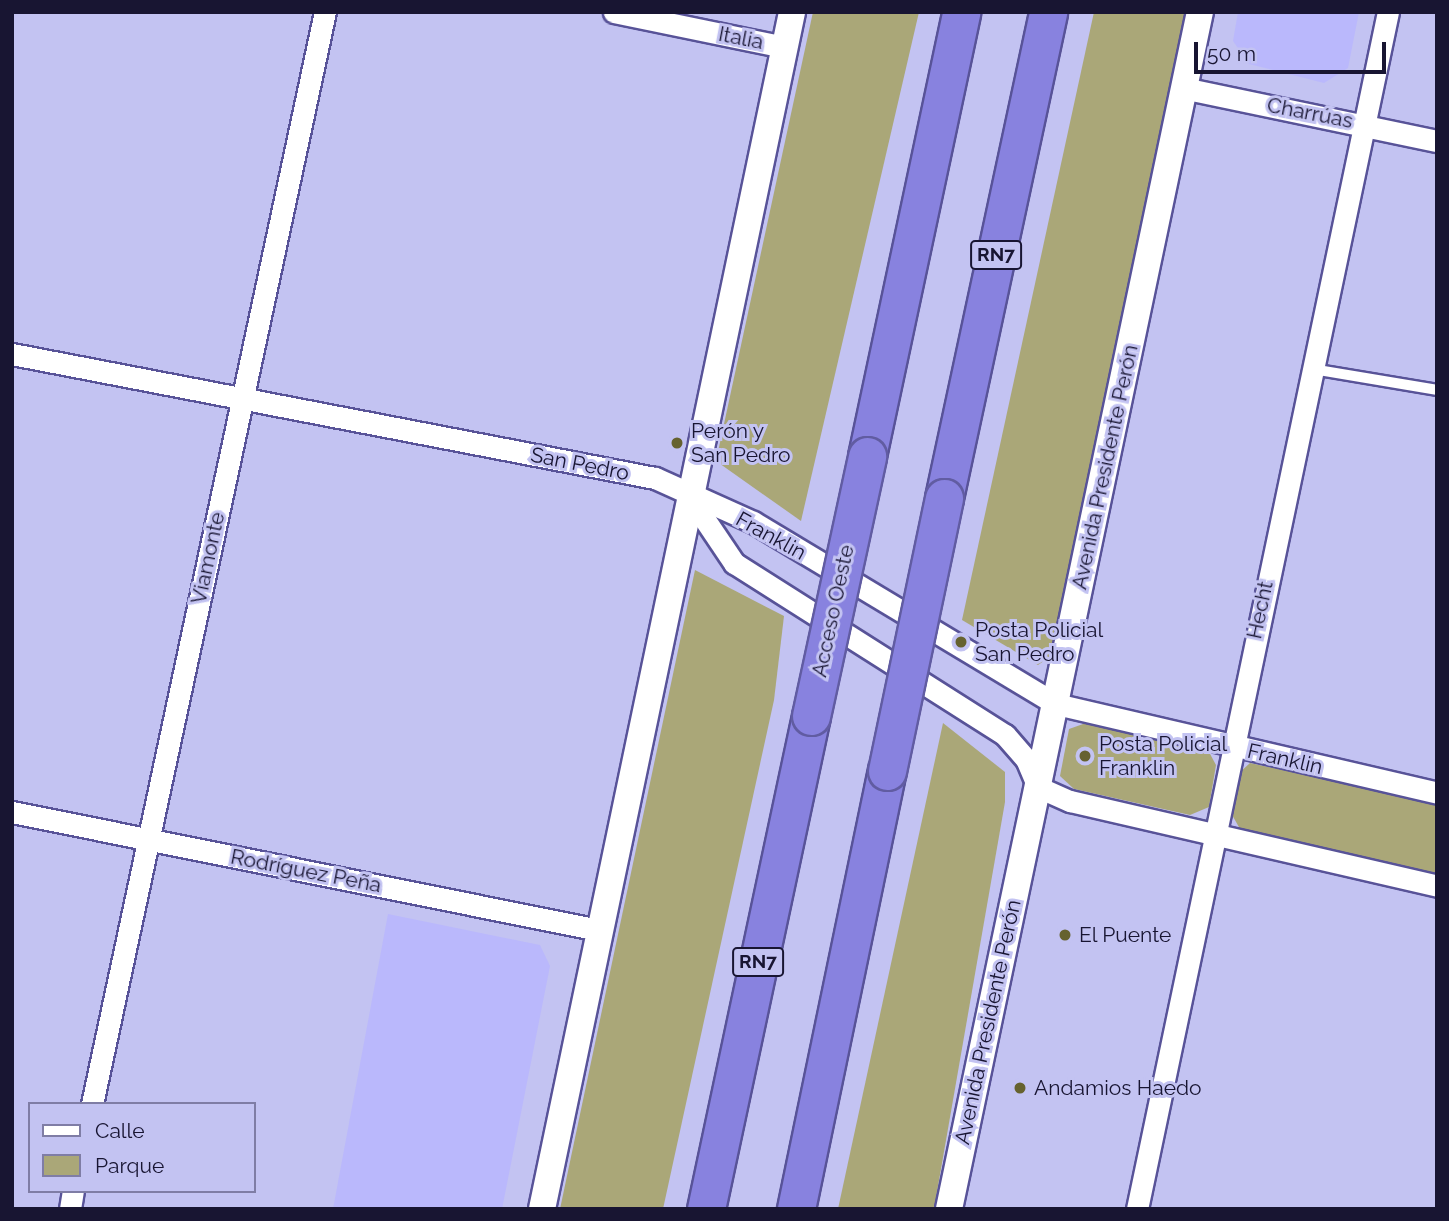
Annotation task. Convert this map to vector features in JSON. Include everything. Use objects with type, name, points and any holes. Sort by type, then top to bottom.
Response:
[{"type":"highway","name":"Acceso Oeste","points":[[706,1209],[961,12]]},
{"type":"highway","name":"RN7","points":[[796,1209],[1048,12]]},
{"type":"street","name":"Viamonte","points":[[92,1102],[325,12]]},
{"type":"street","name":"Italia","points":[[614,12],[785,47]]},
{"type":"street","points":[[542,1209],[688,496],[792,12]]},
{"type":"street","name":"Avenida Presidente Perón","points":[[949,1209],[1200,12]]},
{"type":"street","name":"Hecht","points":[[1137,1209],[1310,368],[1388,12]]},
{"type":"street","name":"Charrúas","points":[[1183,88],[1364,122],[1437,141]]},
{"type":"street","name":"San Pedro","points":[[12,354],[654,478],[688,496],[734,563],[1004,735],[1026,759],[1038,787]]},
{"type":"street","name":"Franklin","points":[[688,496],[753,522],[1056,704],[1437,793]]},
{"type":"street","points":[[1038,787],[1070,801],[1437,886]]},
{"type":"street","name":"Rodríguez Peña","points":[[12,812],[599,930]]},
{"type":"lane","points":[[1310,368],[1437,390]]},
{"type":"shaded area","points":[[1238,12],[1359,12],[1348,68],[1324,83],[1249,64],[1233,41]]},
{"type":"shaded area","points":[[388,914],[540,945],[550,966],[502,1209],[333,1209]]},
{"type":"green space","points":[[813,12],[919,12],[801,521],[716,461]]},
{"type":"green space","points":[[1094,12],[1191,12],[1051,656],[1038,665],[962,620]]},
{"type":"green space","points":[[695,570],[784,616],[774,700],[663,1209],[560,1209]]},
{"type":"green space","points":[[943,723],[1005,772],[1005,802],[934,1209],[838,1209]]},
{"type":"green space","points":[[1086,723],[1209,752],[1216,765],[1209,807],[1190,815],[1074,789],[1060,776],[1069,729]]},
{"type":"green space","points":[[1250,763],[1437,803],[1437,877],[1240,829],[1231,813],[1238,774]]},
{"type":"place","name":"Perón y San Pedro","points":[[677,443]]},
{"type":"place","name":"Posta Policial San Pedro","points":[[961,642]]},
{"type":"place","name":"Posta Policial Franklin","points":[[1085,756]]},
{"type":"place","name":"El Puente","points":[[1065,935]]},
{"type":"place","name":"Andamios Haedo","points":[[1020,1088]]}]
